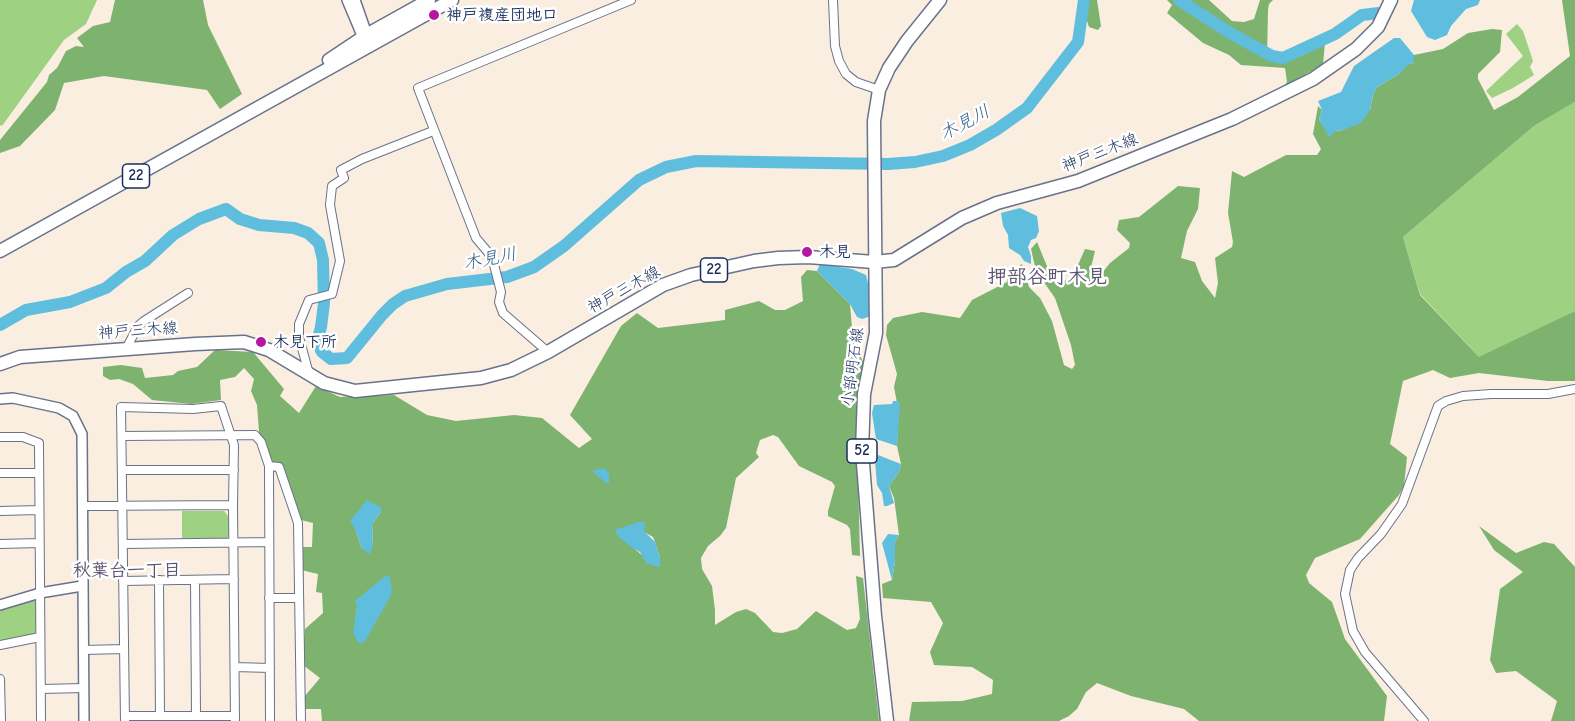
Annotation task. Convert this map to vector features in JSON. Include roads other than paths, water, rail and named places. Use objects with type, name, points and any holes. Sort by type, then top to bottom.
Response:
[{"type":"main road","name":"22","points":[[0,251],[304,83],[367,39],[429,0]]},
{"type":"main road","name":"22","points":[[367,39],[452,0]]},
{"type":"main road","name":"小部明石線","points":[[886,721],[862,451],[864,394],[876,333],[874,121],[879,90],[889,68],[907,40],[940,0]]},
{"type":"main road","name":"神戸三木線","points":[[0,364],[20,357],[244,342],[269,350],[324,383],[355,391],[481,378],[511,370],[548,352],[663,285],[691,275],[778,258],[874,262],[894,260],[962,218],[997,203],[1078,181],[1232,118],[1313,80],[1356,49],[1378,27],[1391,0]]},
{"type":"street","points":[[347,0],[367,39]]},
{"type":"street","points":[[356,0],[367,39]]},
{"type":"street","points":[[548,352],[503,313],[499,302],[501,292],[492,257],[476,238],[418,88],[631,0]]},
{"type":"street","points":[[833,0],[835,46],[839,61],[846,74],[856,82],[879,90]]},
{"type":"street","points":[[309,374],[299,337],[299,324],[309,300],[332,294],[340,261],[330,205],[332,186],[344,178],[342,170],[362,159],[433,131]]},
{"type":"street","points":[[126,349],[138,326],[188,293]]},
{"type":"street","points":[[1424,721],[1365,652],[1353,631],[1345,594],[1350,570],[1381,534],[1402,504],[1438,406],[1463,396],[1548,394],[1575,389]]},
{"type":"street","points":[[0,399],[13,398],[59,408],[73,416],[82,434],[84,721]]},
{"type":"street","points":[[221,406],[232,436],[234,445],[235,718],[160,716],[124,719],[121,407],[194,409],[221,406]]},
{"type":"street","points":[[122,436],[255,435],[261,442],[268,466],[270,721]]},
{"type":"street","points":[[0,437],[23,436],[39,443],[41,721]]},
{"type":"street","points":[[268,466],[279,467],[298,523],[301,721]]},
{"type":"street","points":[[123,470],[234,470]]},
{"type":"street","points":[[0,473],[39,472]]},
{"type":"street","points":[[83,506],[233,505]]},
{"type":"street","points":[[0,511],[39,510]]},
{"type":"street","points":[[123,543],[269,542]]},
{"type":"street","points":[[0,544],[39,543]]},
{"type":"street","points":[[123,581],[234,579]]},
{"type":"street","points":[[159,580],[160,716]]},
{"type":"street","points":[[195,580],[196,716]]},
{"type":"street","points":[[0,605],[40,593],[82,586]]},
{"type":"street","points":[[269,598],[299,598]]},
{"type":"street","points":[[0,645],[40,637]]},
{"type":"street","points":[[83,650],[124,649]]},
{"type":"street","points":[[235,668],[270,668]]},
{"type":"street","points":[[0,679],[1,721]]},
{"type":"street","points":[[41,689],[84,688]]},
{"type":"water","points":[[1414,0],[1480,0],[1478,5],[1466,9],[1451,26],[1447,35],[1435,40],[1427,37],[1411,11]]},
{"type":"water","points":[[1394,38],[1400,38],[1414,55],[1414,63],[1409,64],[1399,74],[1377,87],[1370,110],[1361,123],[1335,131],[1329,137],[1319,119],[1322,110],[1318,101],[1341,92],[1354,66]]},
{"type":"water","points":[[1020,208],[1037,216],[1039,231],[1028,247],[1031,264],[1009,248],[1008,235],[1003,226],[1001,213]]},
{"type":"water","points":[[820,264],[852,269],[866,275],[871,316],[862,319],[857,317],[850,304],[817,271]]},
{"type":"water","points":[[893,401],[900,403],[897,446],[876,439],[872,413],[874,405],[892,404]]},
{"type":"water","points":[[878,455],[901,464],[899,472],[889,486],[894,503],[887,506],[884,506],[882,493],[877,485],[875,460]]},
{"type":"water","points":[[605,468],[609,474],[609,483],[592,471]]},
{"type":"water","points":[[367,500],[381,507],[381,512],[372,524],[373,545],[370,554],[362,549],[350,521]]},
{"type":"water","points":[[638,522],[645,522],[644,531],[655,542],[660,558],[658,567],[646,563],[640,552],[618,536],[615,530]]},
{"type":"water","points":[[888,534],[899,535],[895,542],[892,580],[882,543]]},
{"type":"water","points":[[385,576],[390,577],[392,592],[365,641],[361,644],[353,632],[357,608],[355,601]]},
{"type":"waterway","name":"木見川","points":[[0,325],[26,310],[70,302],[106,288],[145,261],[173,235],[199,219],[226,209],[240,219],[259,225],[294,228],[308,233],[319,243],[323,260],[324,303],[317,342],[322,352],[331,359],[347,358],[382,315],[405,296],[447,284],[507,277],[534,267],[564,246],[639,180],[666,167],[696,161],[888,164],[915,162],[943,156],[970,145],[1027,108],[1078,42],[1084,0]]},
{"type":"waterway","name":"木見川","points":[[1179,0],[1230,33],[1272,56],[1283,58],[1335,34],[1362,15],[1379,13]]},
{"type":"place","name":"神戸複産団地口","points":[[434,15]]},
{"type":"place","name":"木見","points":[[807,252]]},
{"type":"place","name":"木見下所","points":[[261,342]]},
{"type":"district","name":"押部谷町木見","points":[[1047,277]]},
{"type":"district","name":"秋葉台一丁目","points":[[127,571]]}]
